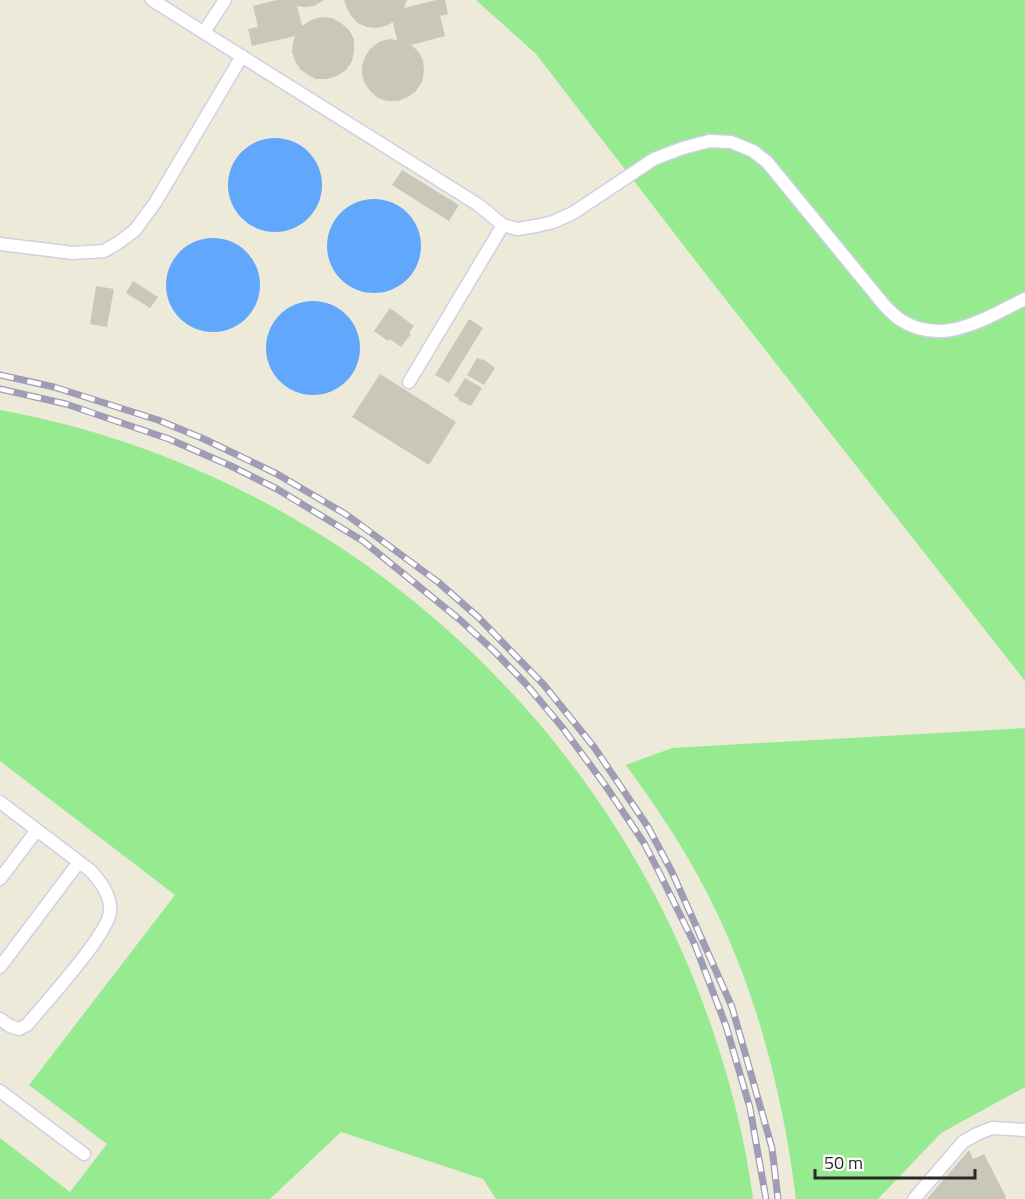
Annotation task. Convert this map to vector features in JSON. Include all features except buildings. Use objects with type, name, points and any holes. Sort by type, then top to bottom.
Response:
[{"type":"lane","points":[[152,0],[477,204],[503,225],[517,229],[553,222],[573,213],[654,159],[709,141],[731,142],[753,151],[767,162],[885,306],[906,322],[926,330],[957,330],[1025,299]]},
{"type":"lane","points":[[204,32],[225,0]]},
{"type":"lane","points":[[0,244],[73,253],[104,251],[135,230],[155,203],[242,56]]},
{"type":"lane","points":[[409,382],[503,225]]},
{"type":"lane","points":[[0,802],[91,871],[102,884],[110,912],[102,933],[27,1025],[20,1029],[0,1019]]},
{"type":"lane","points":[[0,879],[37,830]]},
{"type":"lane","points":[[0,967],[78,862]]},
{"type":"lane","points":[[0,1091],[84,1154]]},
{"type":"lane","points":[[914,1199],[963,1142],[992,1128],[1025,1130]]},
{"type":"green space","points":[[476,0],[1025,0],[1025,681],[536,54]]},
{"type":"green space","points":[[0,410],[117,439],[227,484],[331,541],[426,611],[512,693],[587,785],[650,886],[700,995],[718,1045],[739,1121],[753,1199],[496,1199],[483,1179],[341,1132],[270,1199],[0,1199],[0,1138],[70,1192],[107,1144],[29,1085],[175,895],[0,761]]},
{"type":"green space","points":[[1025,728],[1025,1087],[941,1133],[878,1199],[796,1199],[783,1115],[773,1074],[735,953],[690,862],[664,819],[626,765],[672,748]]},
{"type":"water","points":[[275,138],[293,142],[308,152],[318,167],[322,185],[318,203],[308,218],[293,228],[275,232],[257,228],[242,218],[232,203],[228,185],[232,167],[242,152],[257,142]]},
{"type":"water","points":[[374,199],[392,203],[407,213],[417,228],[421,246],[417,264],[407,279],[392,289],[374,293],[356,289],[341,279],[331,264],[327,246],[331,228],[341,213],[356,203]]},
{"type":"water","points":[[213,238],[231,242],[246,252],[256,267],[260,285],[256,303],[246,318],[231,328],[213,332],[195,328],[180,318],[170,303],[166,285],[170,267],[180,252],[195,242]]},
{"type":"water","points":[[313,301],[331,305],[346,315],[356,330],[360,348],[356,366],[346,381],[331,391],[313,395],[295,391],[280,381],[270,366],[266,348],[270,330],[280,315],[295,305]]},
{"type":"railway","points":[[0,375],[54,387],[158,420],[277,474],[347,515],[438,582],[478,617],[544,685],[594,747],[648,827],[672,872],[732,1007],[772,1148],[778,1199]]},
{"type":"railway","points":[[0,389],[66,404],[169,439],[277,489],[363,541],[459,619],[526,684],[562,727],[644,843],[695,945],[726,1026],[750,1108],[766,1199]]}]
